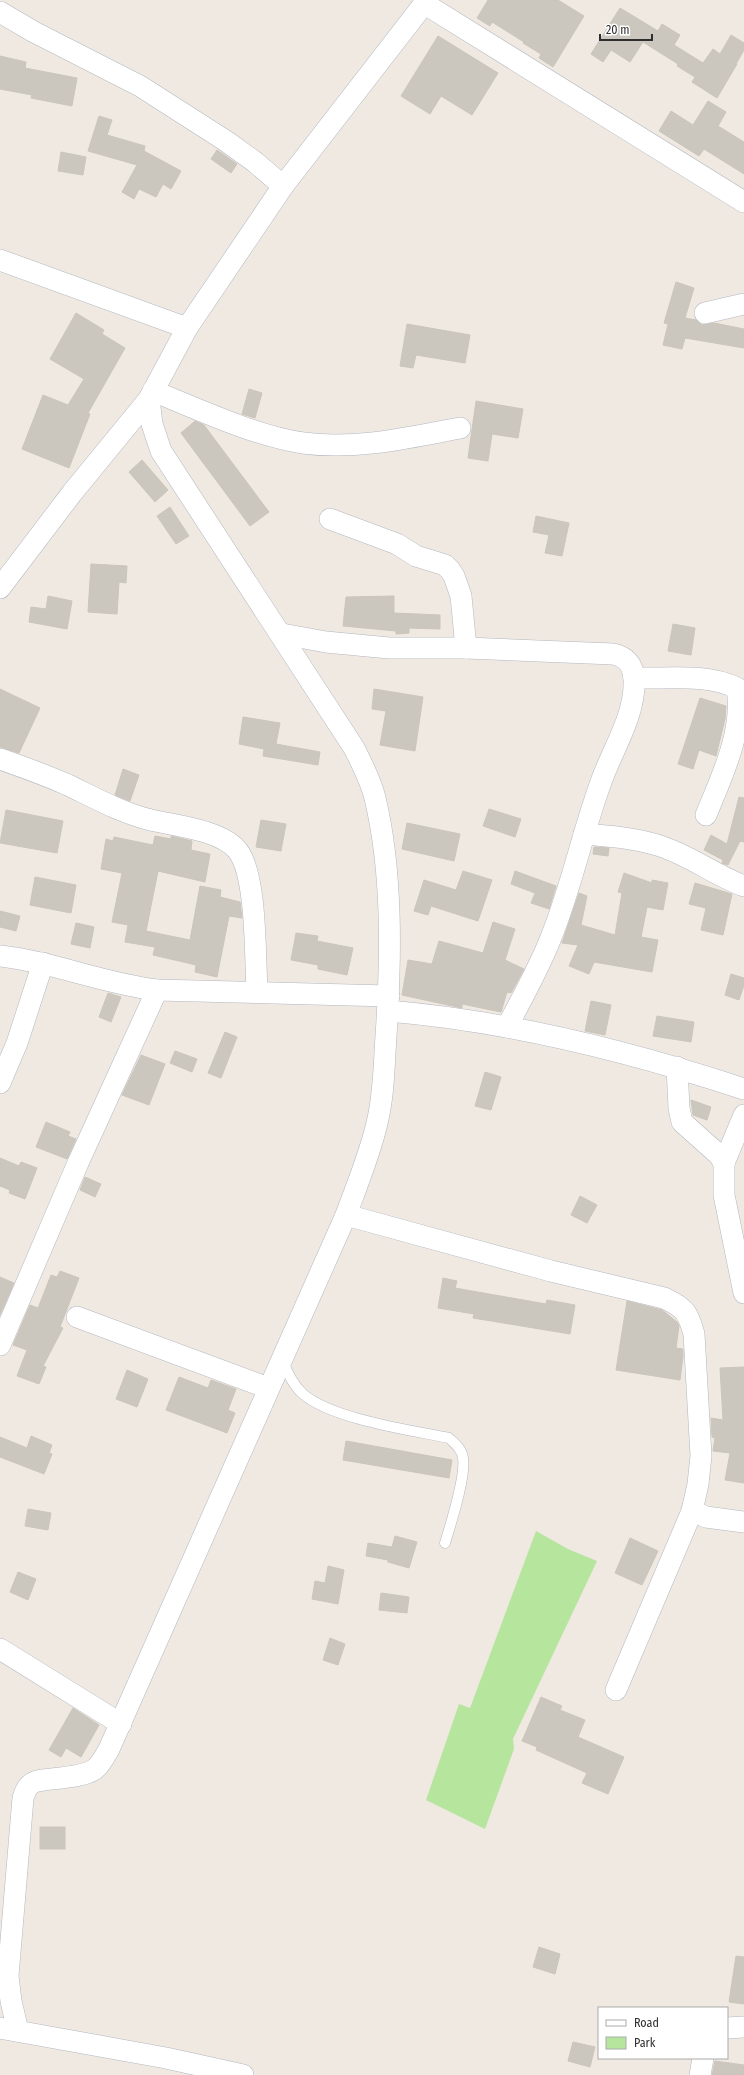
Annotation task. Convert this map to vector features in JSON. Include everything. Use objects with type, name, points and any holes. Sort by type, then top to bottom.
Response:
[{"type":"street","points":[[0,588],[72,493],[151,395],[187,328],[283,186],[426,2],[744,202]]},
{"type":"street","points":[[0,12],[34,32],[140,86],[226,141],[283,186]]},
{"type":"street","points":[[1,265],[187,328]]},
{"type":"street","points":[[705,313],[744,304]]},
{"type":"street","points":[[151,395],[302,443],[328,445],[361,444],[460,428]]},
{"type":"street","points":[[151,395],[152,424],[161,451],[282,634],[354,748],[365,770],[375,797],[388,880],[388,1004],[383,1093],[377,1124],[346,1215],[268,1388],[121,1724],[102,1762],[95,1769],[87,1773],[37,1781],[30,1783],[26,1788],[23,1798],[8,1976],[11,2001],[9,2030],[166,2058],[243,2075]]},
{"type":"street","points":[[330,519],[397,544],[416,556],[445,565],[454,576],[461,596],[466,648]]},
{"type":"street","points":[[282,634],[364,647],[466,648],[613,654],[627,659],[631,665],[634,678],[629,710],[601,781],[574,870],[550,940],[536,972],[507,1027]]},
{"type":"street","points":[[634,678],[699,680],[726,683],[741,688],[739,712],[732,742],[724,770],[706,815]]},
{"type":"street","points":[[0,759],[38,772],[127,813],[208,833],[225,841],[238,850],[245,864],[251,886],[257,991]]},
{"type":"street","points":[[584,834],[617,837],[658,845],[744,886]]},
{"type":"street","points":[[0,956],[43,963],[121,984],[157,990],[257,991],[388,1004],[507,1027],[677,1067],[744,1089]]},
{"type":"street","points":[[0,1083],[17,1043],[43,963]]},
{"type":"street","points":[[0,1345],[78,1163],[157,990]]},
{"type":"street","points":[[677,1067],[682,1122],[718,1155],[724,1163]]},
{"type":"street","points":[[744,1115],[724,1163],[724,1195],[744,1293]]},
{"type":"street","points":[[346,1215],[551,1271],[664,1298],[680,1306],[689,1316],[694,1334],[701,1456],[698,1484],[692,1511],[616,1690]]},
{"type":"street","points":[[77,1317],[268,1388]]},
{"type":"street","points":[[692,1511],[706,1517],[744,1522]]},
{"type":"street","points":[[0,1649],[121,1724]]},
{"type":"street","points":[[728,2028],[744,2028]]},
{"type":"street","points":[[700,2075],[703,2059]]},
{"type":"lane","points":[[281,1359],[292,1381],[303,1394],[330,1410],[449,1438],[458,1446],[463,1457],[463,1470],[455,1510],[445,1543]]},
{"type":"green space","points":[[536,1531],[568,1549],[597,1561],[513,1739],[514,1749],[485,1829],[426,1800],[459,1704],[470,1708]]},
{"type":"building","points":[[488,0],[558,0],[584,16],[553,67],[539,58],[541,54],[523,43],[524,42],[492,22],[490,26],[477,18]]},
{"type":"building","points":[[620,8],[658,31],[662,24],[680,35],[674,45],[703,63],[713,49],[720,54],[731,35],[744,43],[744,50],[717,98],[692,82],[695,77],[677,66],[678,64],[643,42],[630,62],[611,50],[603,62],[591,54]]},
{"type":"building","points":[[438,36],[498,73],[472,115],[441,96],[430,114],[401,96]]},
{"type":"building","points":[[0,56],[26,62],[25,68],[77,78],[72,106],[31,98],[32,95],[0,89]]},
{"type":"building","points":[[708,101],[726,112],[718,126],[744,142],[744,174],[704,149],[699,156],[659,131],[671,111],[693,125]]},
{"type":"building","points":[[99,116],[112,120],[107,135],[145,146],[144,151],[181,171],[171,189],[163,184],[156,197],[139,189],[134,199],[122,192],[137,165],[88,151]]},
{"type":"building","points":[[217,150],[237,164],[231,173],[211,159]]},
{"type":"building","points":[[61,152],[86,157],[83,175],[58,171]]},
{"type":"building","points":[[676,282],[694,288],[685,318],[696,320],[702,325],[714,323],[744,329],[744,348],[685,338],[682,349],[663,345],[668,324],[664,323]]},
{"type":"building","points":[[76,313],[104,330],[102,334],[125,348],[88,413],[90,414],[69,468],[22,449],[43,395],[68,405],[84,379],[50,359]]},
{"type":"building","points":[[407,324],[470,335],[465,363],[416,355],[413,368],[400,366]]},
{"type":"building","points":[[249,389],[262,393],[255,418],[242,414]]},
{"type":"building","points":[[476,401],[523,409],[518,438],[492,434],[488,461],[468,458]]},
{"type":"building","points":[[195,421],[204,425],[269,512],[250,526],[181,433]]},
{"type":"building","points":[[142,460],[168,490],[155,502],[129,472]]},
{"type":"building","points":[[170,507],[189,536],[176,544],[157,516]]},
{"type":"building","points":[[536,516],[569,523],[562,556],[545,553],[549,535],[533,532]]},
{"type":"building","points":[[91,564],[127,566],[126,583],[119,582],[117,614],[88,612]]},
{"type":"building","points":[[48,596],[72,601],[67,629],[29,622],[31,607],[46,609]]},
{"type":"building","points":[[394,596],[394,613],[440,615],[440,629],[409,628],[409,633],[396,634],[396,631],[343,626],[346,597]]},
{"type":"building","points":[[673,624],[695,628],[691,655],[668,651]]},
{"type":"building","points":[[0,689],[40,708],[19,753],[0,747]]},
{"type":"building","points":[[374,689],[423,697],[415,751],[380,745],[386,711],[372,709]]},
{"type":"building","points":[[700,698],[726,706],[725,719],[716,756],[699,750],[693,769],[678,764]]},
{"type":"building","points":[[243,717],[280,723],[276,744],[320,752],[318,765],[263,756],[264,749],[239,744]]},
{"type":"building","points":[[123,769],[139,775],[130,801],[115,795]]},
{"type":"building","points":[[739,797],[744,798],[744,842],[740,841],[728,865],[722,863],[723,860],[704,850],[711,835],[727,844]]},
{"type":"building","points":[[489,809],[521,819],[515,837],[483,826]]},
{"type":"building","points":[[6,810],[63,821],[57,853],[0,843]]},
{"type":"building","points":[[261,820],[286,824],[281,851],[256,847]]},
{"type":"building","points":[[407,823],[460,834],[454,861],[402,849]]},
{"type":"building","points":[[155,836],[171,839],[171,836],[192,841],[191,850],[210,854],[205,882],[158,871],[146,931],[190,940],[200,886],[221,890],[220,897],[240,902],[242,918],[229,916],[217,977],[195,972],[196,965],[153,955],[155,947],[125,942],[128,925],[112,922],[122,873],[101,869],[106,839],[113,841],[114,837],[153,845]]},
{"type":"building","points":[[594,847],[609,848],[608,856],[593,854]]},
{"type":"building","points":[[463,871],[492,880],[478,921],[431,906],[428,915],[414,911],[424,880],[456,890]]},
{"type":"building","points":[[515,871],[556,886],[549,909],[531,903],[535,893],[511,884]]},
{"type":"building","points":[[624,873],[652,883],[652,880],[668,883],[663,910],[647,907],[641,937],[658,940],[652,972],[594,962],[589,974],[569,966],[578,945],[562,943],[579,893],[587,896],[581,925],[615,935],[622,893],[618,892]]},
{"type":"building","points":[[35,877],[76,885],[71,913],[30,905]]},
{"type":"building","points":[[695,883],[732,894],[723,935],[701,930],[706,908],[689,904]]},
{"type":"building","points":[[0,911],[20,916],[16,931],[0,927]]},
{"type":"building","points":[[493,922],[515,929],[505,960],[524,969],[511,993],[507,992],[501,1012],[462,1004],[462,1008],[402,995],[408,960],[432,964],[439,941],[483,953]]},
{"type":"building","points":[[76,923],[94,927],[90,948],[71,944]]},
{"type":"building","points":[[296,933],[318,936],[317,941],[353,948],[347,975],[318,969],[318,965],[291,960]]},
{"type":"building","points":[[731,974],[744,978],[744,985],[739,1000],[725,995]]},
{"type":"building","points":[[108,993],[121,997],[111,1022],[99,1017]]},
{"type":"building","points":[[591,1001],[611,1005],[605,1035],[585,1031]]},
{"type":"building","points":[[657,1016],[694,1022],[691,1042],[653,1036]]},
{"type":"building","points":[[225,1032],[237,1037],[221,1078],[208,1073]]},
{"type":"building","points":[[175,1051],[197,1059],[192,1072],[170,1063]]},
{"type":"building","points":[[141,1055],[165,1064],[149,1105],[122,1095]]},
{"type":"building","points":[[485,1072],[501,1077],[491,1110],[475,1106]]},
{"type":"building","points":[[691,1100],[711,1107],[707,1120],[693,1115]]},
{"type":"building","points":[[46,1122],[70,1132],[68,1136],[76,1139],[67,1159],[36,1147]]},
{"type":"building","points":[[0,1158],[19,1166],[21,1162],[37,1168],[25,1199],[9,1193],[10,1190],[0,1186]]},
{"type":"building","points":[[85,1177],[101,1184],[95,1197],[80,1190]]},
{"type":"building","points":[[580,1196],[597,1205],[587,1223],[571,1215]]},
{"type":"building","points":[[60,1271],[79,1278],[60,1327],[63,1328],[43,1366],[46,1367],[39,1384],[17,1376],[27,1350],[13,1345],[30,1305],[38,1308],[51,1275],[57,1277]]},
{"type":"building","points":[[0,1277],[14,1283],[0,1315]]},
{"type":"building","points":[[443,1278],[457,1281],[455,1288],[546,1304],[547,1300],[575,1305],[570,1334],[473,1318],[474,1314],[438,1308]]},
{"type":"building","points":[[627,1301],[662,1310],[677,1322],[679,1326],[676,1348],[683,1349],[680,1380],[616,1370]]},
{"type":"building","points":[[744,1367],[744,1483],[725,1480],[730,1453],[713,1451],[715,1438],[712,1437],[711,1418],[723,1420],[720,1368]]},
{"type":"building","points":[[127,1370],[148,1379],[137,1407],[116,1399]]},
{"type":"building","points":[[179,1377],[208,1388],[211,1380],[236,1389],[228,1410],[235,1413],[227,1433],[166,1410]]},
{"type":"building","points":[[31,1436],[52,1445],[49,1453],[52,1454],[44,1474],[0,1457],[0,1437],[27,1448]]},
{"type":"building","points":[[346,1441],[452,1460],[449,1478],[343,1460]]},
{"type":"building","points":[[28,1509],[51,1513],[48,1530],[25,1526]]},
{"type":"building","points":[[395,1536],[417,1542],[409,1568],[388,1562],[388,1560],[366,1556],[368,1543],[392,1547]]},
{"type":"building","points":[[630,1538],[658,1551],[642,1585],[615,1573]]},
{"type":"building","points":[[328,1566],[344,1570],[338,1604],[312,1599],[315,1581],[325,1583]]},
{"type":"building","points":[[18,1572],[36,1579],[28,1600],[10,1592]]},
{"type":"building","points":[[381,1593],[409,1597],[407,1613],[379,1610]]},
{"type":"building","points":[[330,1638],[345,1644],[338,1665],[323,1660]]},
{"type":"building","points":[[541,1697],[562,1706],[560,1710],[585,1720],[578,1737],[624,1757],[608,1794],[582,1783],[587,1773],[536,1750],[537,1747],[522,1741]]},
{"type":"building","points":[[73,1708],[99,1725],[81,1757],[66,1748],[61,1757],[49,1750]]},
{"type":"building","points":[[40,1827],[65,1827],[65,1849],[40,1849]]},
{"type":"building","points":[[539,1947],[560,1954],[555,1974],[533,1967]]},
{"type":"building","points":[[736,1956],[744,1957],[744,2004],[729,2002]]},
{"type":"building","points":[[573,2042],[595,2047],[590,2067],[568,2061]]},
{"type":"building","points":[[715,2061],[744,2065],[744,2075],[712,2075]]}]
